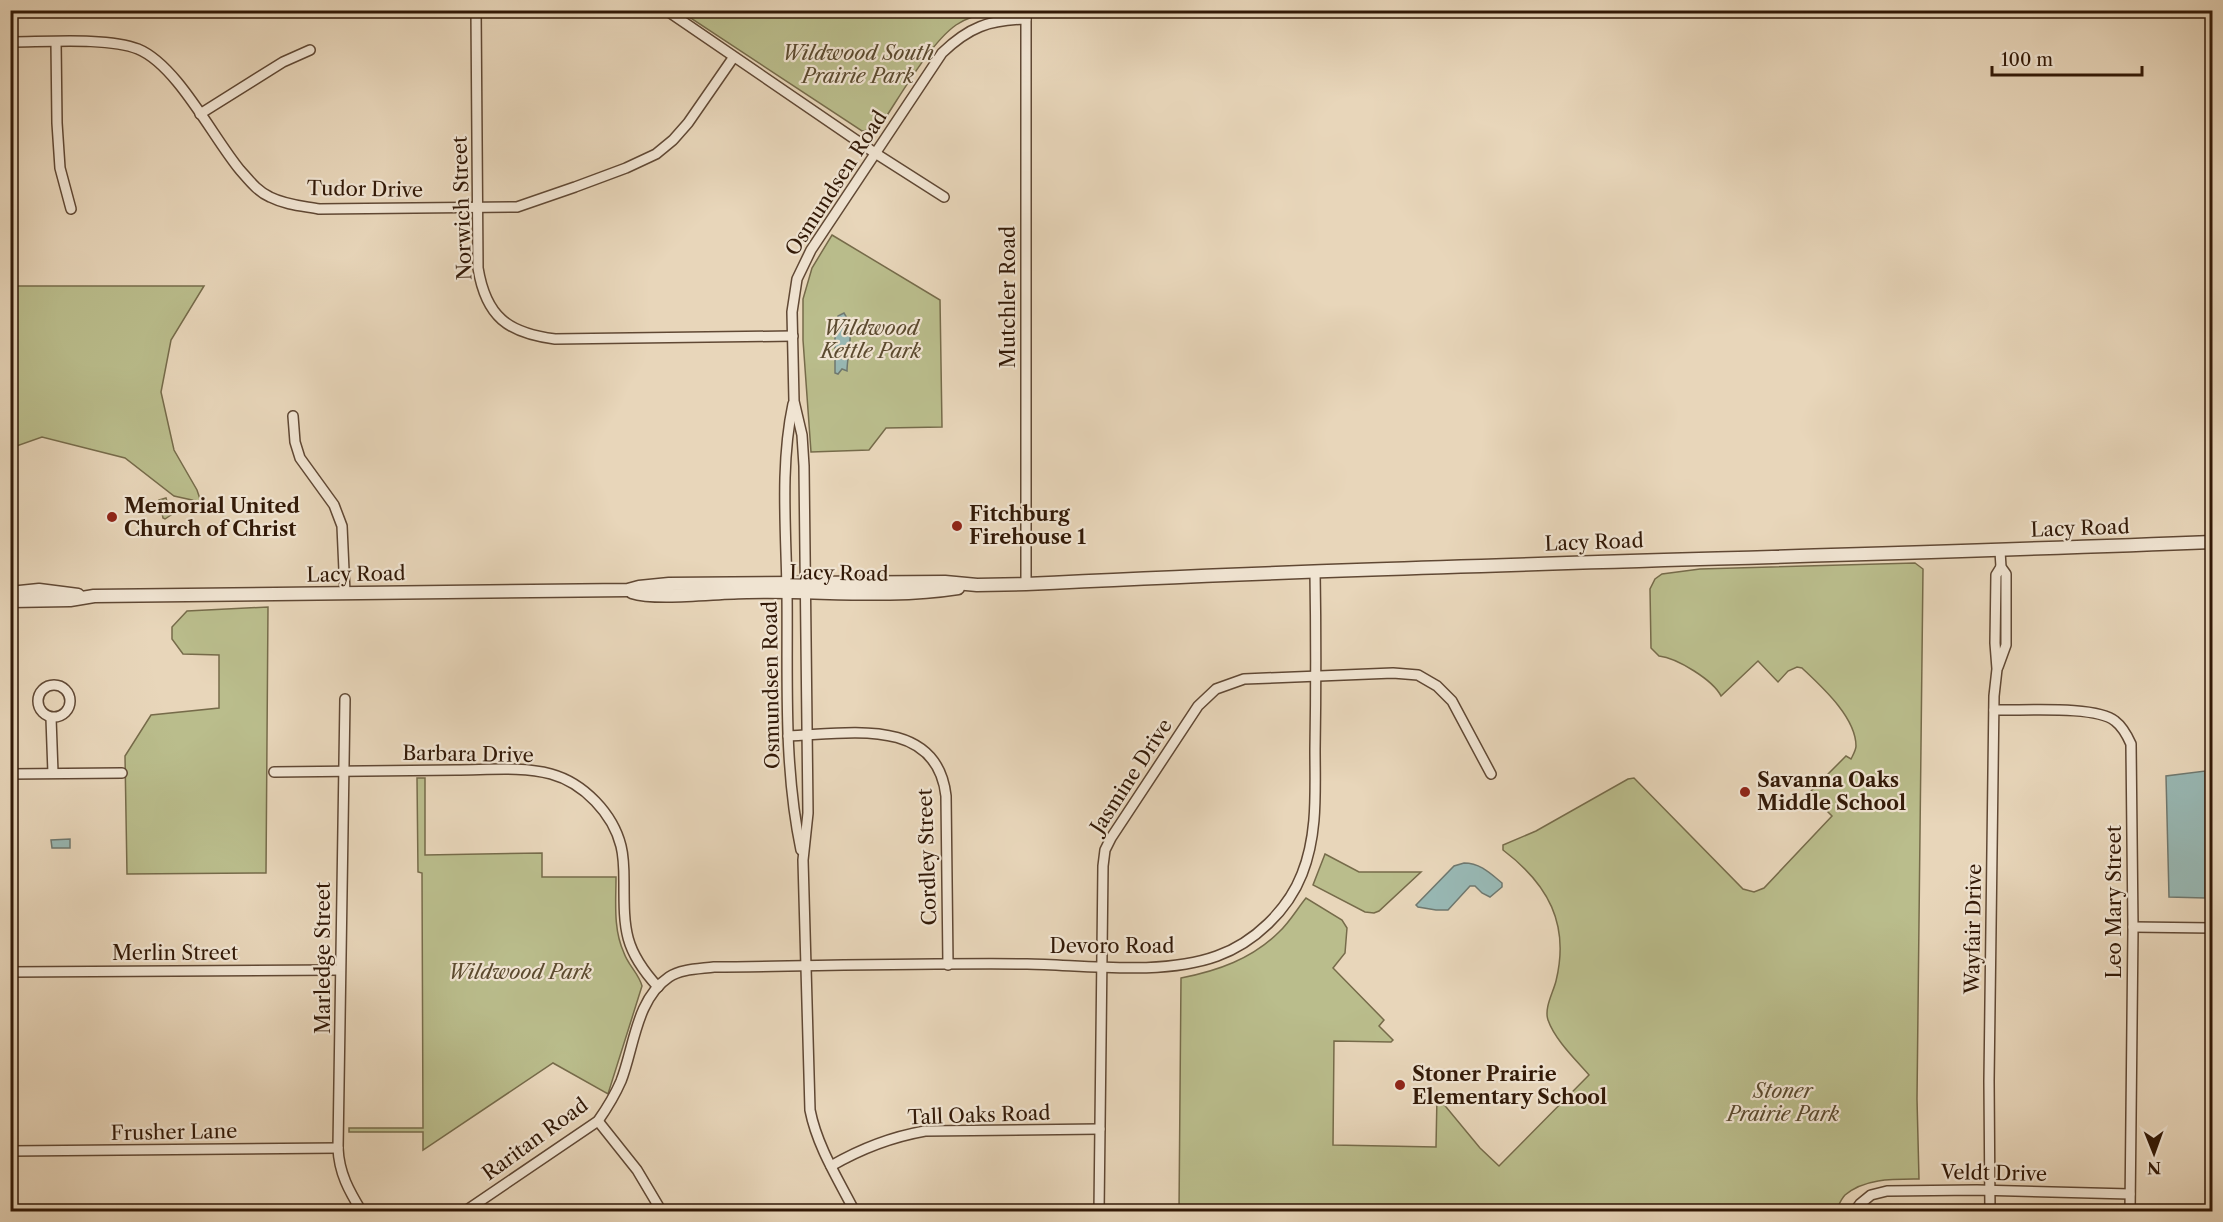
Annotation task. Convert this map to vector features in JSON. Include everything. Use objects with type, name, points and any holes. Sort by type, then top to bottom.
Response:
[{"type":"street","name":"Norwich Street","points":[[476,10],[478,268],[481,288],[496,315],[523,333],[555,339],[793,336]]},
{"type":"street","points":[[666,10],[733,58],[944,197]]},
{"type":"street","name":"Osmundsen Road","points":[[855,1212],[816,1135],[810,1110],[803,860],[808,813],[805,494],[801,435],[794,401],[794,290],[801,269],[942,53],[951,44],[980,26],[1026,15]]},
{"type":"street","name":"Mutchler Road","points":[[1026,15],[1026,584]]},
{"type":"street","name":"Tudor Drive","points":[[10,42],[111,42],[138,49],[158,61],[176,79],[225,151],[254,186],[270,197],[292,205],[319,209],[517,207],[627,168],[656,154],[673,140],[688,123],[733,58]]},
{"type":"street","points":[[56,42],[60,168],[71,209]]},
{"type":"street","points":[[200,114],[255,79],[310,50]]},
{"type":"street","name":"Osmundsen Road","points":[[794,401],[786,434],[788,736],[793,810],[803,860]]},
{"type":"street","points":[[293,416],[295,442],[300,458],[334,505],[342,526],[345,593]]},
{"type":"street","points":[[785,494],[805,494]]},
{"type":"street","name":"Lacy Road","points":[[10,601],[70,600],[84,597],[628,590],[669,584],[805,588],[945,582],[977,585],[1026,584],[1636,560],[2000,551],[2212,542]]},
{"type":"street","name":"Wayfair Drive","points":[[1989,1212],[1995,710],[1997,669],[2006,645],[2006,574],[2001,567],[2000,551]]},
{"type":"street","name":"Devoro Road","points":[[658,987],[669,977],[690,970],[714,967],[948,964],[1173,966],[1216,956],[1242,944],[1270,920],[1291,896],[1307,859],[1313,831],[1314,572]]},
{"type":"street","name":"Lacy Road","points":[[10,593],[39,590],[70,592],[84,597]]},
{"type":"street","name":"Jasmine Drive","points":[[1099,1212],[1102,866],[1105,850],[1198,706],[1216,688],[1244,679],[1393,673],[1418,675],[1428,680],[1452,701],[1491,774]]},
{"type":"street","name":"Marledge Street","points":[[345,699],[338,1148],[339,1163],[348,1189],[362,1212]]},
{"type":"street","name":"Leo Mary Street","points":[[1995,710],[2071,711],[2099,714],[2114,719],[2124,730],[2131,744],[2133,755],[2133,927],[2130,1212]]},
{"type":"street","points":[[51,718],[53,773]]},
{"type":"street","name":"Cordley Street","points":[[788,736],[873,733],[891,735],[910,741],[921,748],[937,767],[946,796],[948,964]]},
{"type":"street","name":"Barbara Drive","points":[[274,772],[535,771],[552,774],[586,792],[606,813],[615,829],[624,863],[626,934],[637,961],[658,987]]},
{"type":"street","points":[[10,774],[122,773]]},
{"type":"street","points":[[2133,927],[2212,928]]},
{"type":"street","name":"Merlin Street","points":[[10,972],[340,970]]},
{"type":"street","name":"Raritan Road","points":[[464,1212],[598,1121],[611,1102],[621,1080],[643,1011],[658,987]]},
{"type":"street","points":[[598,1121],[637,1170],[662,1212]]},
{"type":"street","name":"Tall Oaks Road","points":[[831,1166],[872,1144],[925,1131],[1100,1129]]},
{"type":"street","name":"Frusher Lane","points":[[10,1151],[338,1148]]},
{"type":"street","name":"Veldt Drive","points":[[1857,1208],[1871,1195],[1887,1191],[2130,1194]]},
{"type":"green space","name":"Wildwood South Prairie Park","points":[[680,11],[996,11],[981,14],[956,25],[935,45],[914,73],[878,129],[862,131]]},
{"type":"green space","name":"Wildwood Kettle Park","points":[[832,235],[940,300],[942,427],[886,428],[869,450],[811,452],[803,340],[803,299],[812,268]]},
{"type":"green space","points":[[10,286],[204,286],[171,340],[161,392],[174,450],[197,490],[201,502],[174,496],[125,458],[42,437],[11,448]]},
{"type":"green space","points":[[166,498],[171,515],[165,519],[159,500]]},
{"type":"green space","name":"Stoner Prairie Park","points":[[1915,563],[1923,569],[1917,1099],[1919,1179],[1880,1181],[1861,1185],[1845,1195],[1835,1212],[1179,1211],[1181,978],[1208,972],[1246,957],[1257,950],[1283,928],[1306,898],[1342,920],[1347,928],[1345,953],[1333,968],[1384,1020],[1379,1026],[1393,1040],[1391,1042],[1334,1041],[1333,1145],[1436,1147],[1437,1096],[1480,1148],[1499,1166],[1589,1075],[1561,1042],[1548,1020],[1548,1006],[1560,960],[1560,941],[1552,907],[1532,877],[1503,850],[1503,845],[1536,831],[1628,779],[1634,778],[1743,889],[1754,892],[1764,888],[1832,816],[1809,793],[1846,756],[1851,759],[1856,749],[1854,735],[1844,713],[1802,668],[1797,667],[1788,671],[1778,682],[1758,661],[1721,696],[1710,683],[1694,671],[1659,656],[1651,648],[1650,589],[1655,579],[1662,574],[1700,569]]},
{"type":"green space","points":[[268,607],[266,873],[127,874],[125,756],[151,715],[219,708],[219,655],[183,654],[172,639],[172,627],[187,611]]},
{"type":"green space","name":"Wildwood Park","points":[[417,778],[425,778],[425,855],[542,853],[542,877],[616,877],[616,915],[620,944],[642,986],[608,1094],[553,1063],[423,1150],[423,1132],[349,1132],[349,1128],[423,1128],[422,873],[418,872]]},
{"type":"green space","points":[[1325,854],[1359,872],[1421,872],[1379,911],[1365,912],[1313,885]]},
{"type":"water","points":[[844,313],[850,327],[850,342],[847,371],[842,369],[838,374],[835,373],[835,335],[838,316]]},
{"type":"water","points":[[2205,771],[2205,898],[2169,897],[2166,776]]},
{"type":"water","points":[[70,839],[70,848],[52,848],[51,840]]},
{"type":"water","points":[[1464,863],[1484,869],[1502,883],[1502,887],[1490,897],[1475,886],[1470,886],[1448,910],[1436,910],[1416,905],[1454,866]]},
{"type":"place","name":"Memorial United Church of Christ","points":[[112,517]]},
{"type":"place","name":"Fitchburg Firehouse 1","points":[[957,526]]},
{"type":"place","name":"Savanna Oaks Middle School","points":[[1745,792]]},
{"type":"place","name":"Stoner Prairie Elementary School","points":[[1400,1085]]}]
